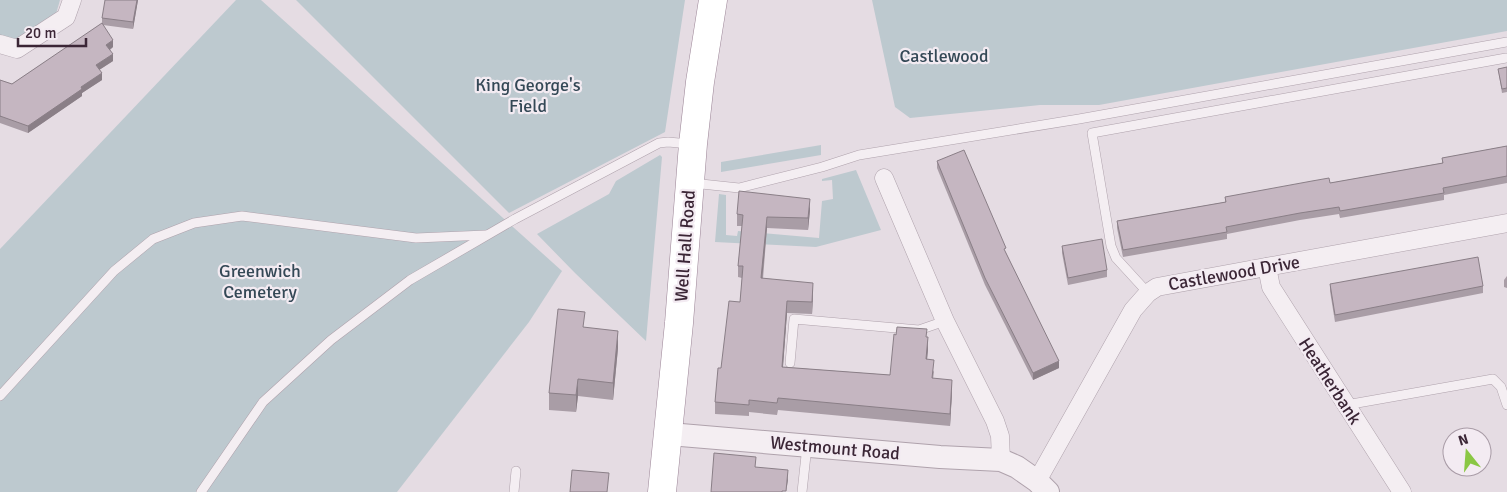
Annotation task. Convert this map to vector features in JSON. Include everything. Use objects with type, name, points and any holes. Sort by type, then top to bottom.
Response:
[{"type":"highway","name":"Well Hall Road","points":[[662,492],[669,434],[693,144],[700,82],[713,0]]},
{"type":"street","points":[[0,44],[17,49],[66,17],[72,0]]},
{"type":"street","points":[[884,178],[945,321],[996,421],[1000,436],[1001,460]]},
{"type":"street","name":"Castlewood Drive","points":[[1042,486],[1133,310],[1148,293],[1157,287],[1507,223]]},
{"type":"street","name":"Heatherbank","points":[[1267,267],[1271,287],[1402,492]]},
{"type":"street","name":"Westmount Road","points":[[669,434],[940,457],[1001,460],[1018,467],[1042,486]]},
{"type":"lane","points":[[690,183],[739,188],[822,167],[859,155],[1079,119],[1507,42]]},
{"type":"lane","points":[[1148,293],[1116,258],[1111,246],[1092,133],[1506,58]]},
{"type":"lane","points":[[201,492],[263,402],[331,340],[410,280],[660,142],[693,144]]},
{"type":"lane","points":[[0,396],[114,271],[153,239],[194,223],[242,216],[416,238],[487,236]]},
{"type":"lane","points":[[790,363],[794,319],[919,330],[945,321]]},
{"type":"lane","points":[[1346,405],[1493,379],[1501,387],[1507,405]]},
{"type":"lane","points":[[802,492],[807,446]]},
{"type":"lane","points":[[514,492],[516,470]]},
{"type":"green space","points":[[0,0],[60,0],[56,14],[23,37],[14,39],[0,36]]},
{"type":"green space","name":"Greenwich Cemetery","points":[[236,0],[261,0],[562,271],[529,322],[397,492],[0,492],[0,249]]},
{"type":"green space","name":"King George's Field","points":[[296,0],[685,0],[665,132],[509,213]]},
{"type":"green space","name":"Castlewood","points":[[872,0],[1507,0],[1507,31],[1099,105],[1040,105],[910,118],[895,107]]},
{"type":"green space","points":[[821,145],[821,155],[721,172],[721,162]]},
{"type":"green space","points":[[660,155],[662,157],[646,341],[537,234],[609,194],[616,181]]},
{"type":"green space","points":[[856,170],[881,230],[816,247],[715,242],[719,194],[726,195],[726,235],[737,236],[738,231],[819,238],[822,201],[833,199],[832,180],[822,181],[822,179]]},
{"type":"building","points":[[105,0],[137,0],[133,22],[102,18]]},
{"type":"building","points":[[102,23],[113,40],[106,45],[113,54],[96,65],[102,73],[28,126],[0,116],[0,80],[12,84]]},
{"type":"building","points":[[1507,67],[1507,88],[1502,89],[1498,69]]},
{"type":"building","points":[[1507,146],[1507,176],[1443,188],[1444,193],[1340,211],[1339,207],[1300,213],[1226,227],[1227,232],[1123,250],[1117,221],[1226,202],[1225,197],[1312,181],[1329,178],[1330,183],[1443,163],[1442,158]]},
{"type":"building","points":[[964,150],[1006,248],[1004,249],[1059,361],[1033,373],[985,278],[937,161]]},
{"type":"building","points":[[739,191],[810,199],[808,218],[767,217],[761,278],[813,283],[812,302],[787,301],[782,367],[890,375],[894,334],[896,335],[897,327],[927,329],[926,359],[934,360],[932,378],[952,380],[950,414],[778,398],[777,403],[749,400],[749,405],[715,402],[718,368],[721,368],[729,301],[740,302],[743,266],[738,266],[743,215],[737,214]]},
{"type":"building","points":[[1102,239],[1107,270],[1068,278],[1062,246]]},
{"type":"building","points":[[1478,257],[1483,286],[1335,315],[1330,284]]},
{"type":"building","points":[[558,309],[585,312],[583,327],[618,331],[613,383],[578,379],[576,395],[549,393]]},
{"type":"building","points":[[714,453],[756,457],[755,467],[788,470],[786,491],[711,492]]},
{"type":"building","points":[[572,470],[609,473],[607,492],[570,492]]}]
